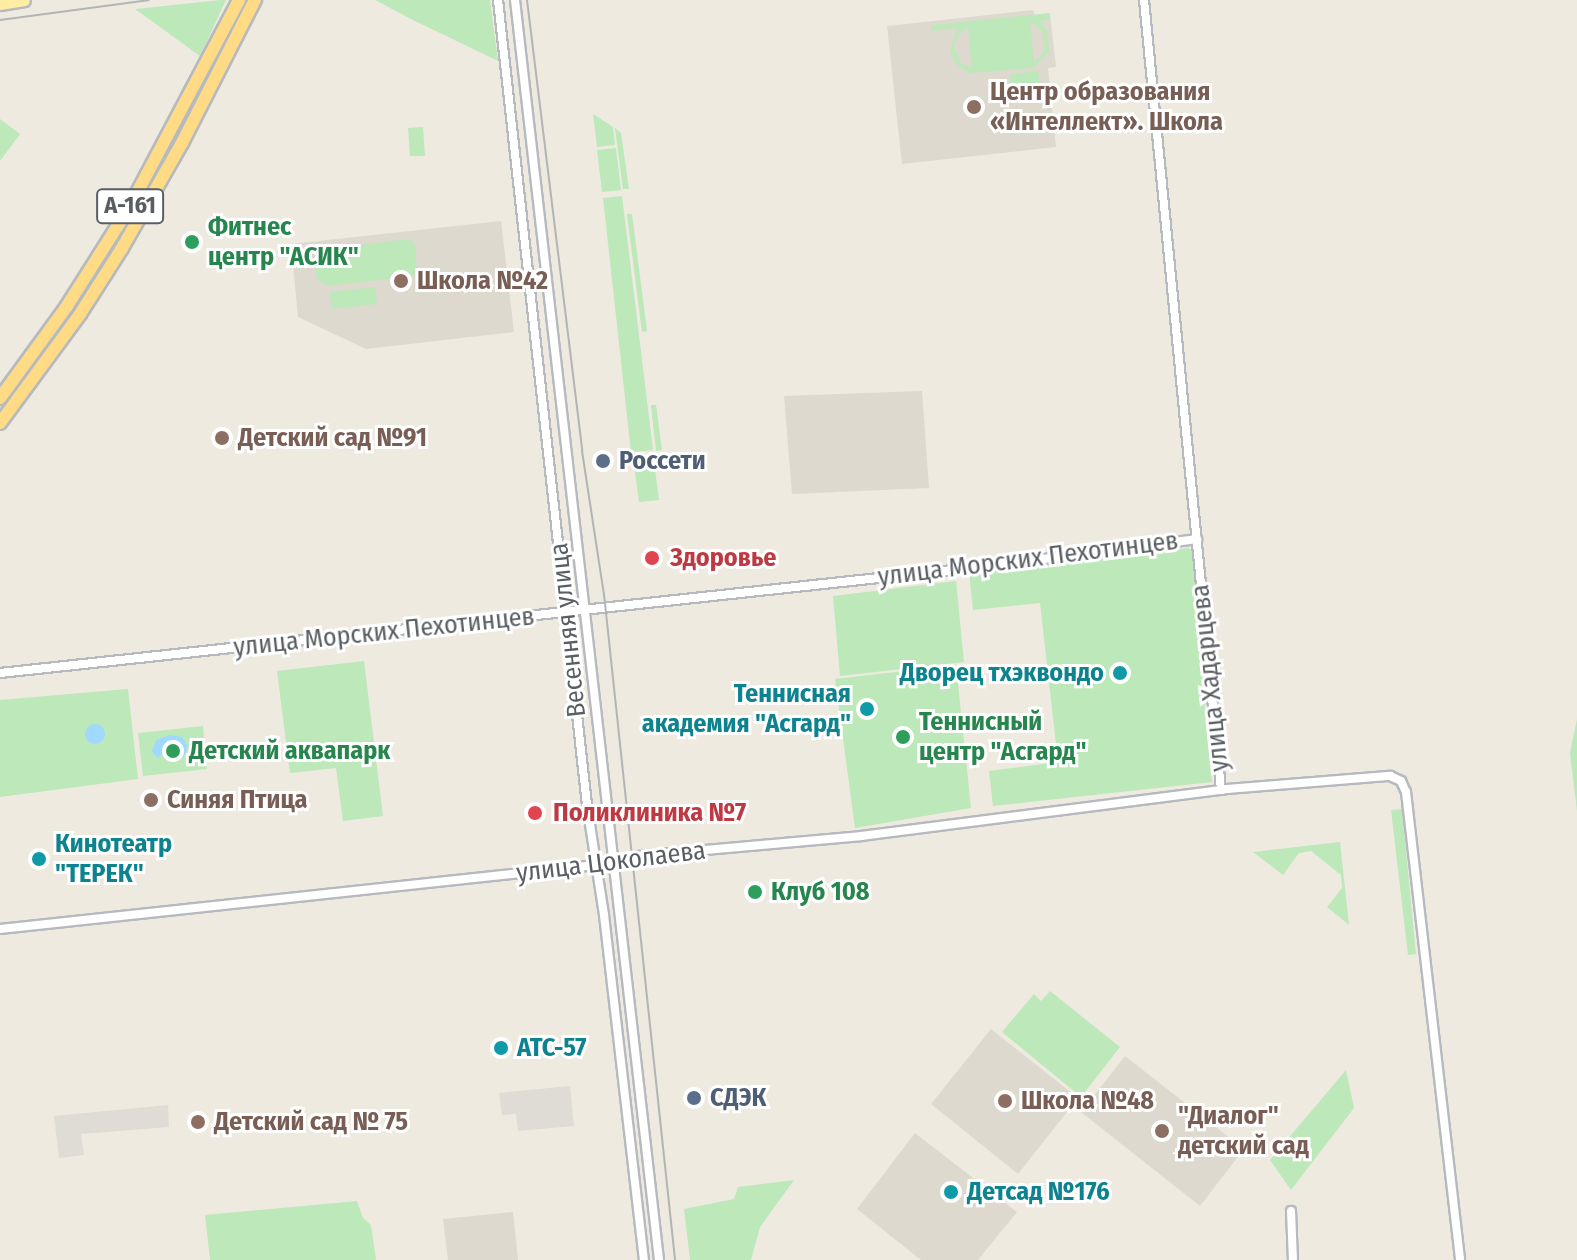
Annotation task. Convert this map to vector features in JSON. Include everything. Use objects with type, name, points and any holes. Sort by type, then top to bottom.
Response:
[{"type":"highway","name":"А-161","points":[[0,398],[67,306],[129,208],[239,0]]},
{"type":"highway","name":"А-161","points":[[0,423],[80,314],[122,248],[182,143],[255,0]]},
{"type":"main road","points":[[0,4],[24,0]]},
{"type":"street","name":"Весенняя улица","points":[[498,0],[566,613],[644,1260]]},
{"type":"street","name":"Весенняя улица","points":[[515,0],[659,1260]]},
{"type":"street","name":"улица Хадарцева","points":[[1144,0],[1221,790],[1384,776],[1396,778],[1405,786],[1460,1260]]},
{"type":"street","name":"улица Морских Пехотинцев","points":[[0,673],[566,613],[1197,539]]},
{"type":"street","name":"улица Цоколаева","points":[[0,929],[861,836],[1221,790]]},
{"type":"street","points":[[1291,1211],[1293,1260]]},
{"type":"shaded area","name":"Центр образования «Интеллект». Школа","points":[[1033,10],[1035,15],[1050,13],[1056,67],[1048,68],[1056,147],[902,164],[887,26]]},
{"type":"shaded area","name":"Школа №42","points":[[501,221],[514,332],[366,349],[298,317],[291,244]]},
{"type":"shaded area","points":[[922,391],[929,488],[792,494],[784,396]]},
{"type":"shaded area","name":"Школа №48","points":[[991,1029],[1078,1098],[1018,1174],[931,1104]]},
{"type":"shaded area","name":"\"Диалог\" детский сад","points":[[1125,1056],[1244,1149],[1200,1206],[1081,1112]]},
{"type":"shaded area","points":[[570,1086],[574,1126],[518,1131],[516,1114],[502,1115],[499,1093]]},
{"type":"shaded area","points":[[168,1105],[169,1127],[81,1134],[84,1155],[59,1158],[54,1116]]},
{"type":"shaded area","points":[[915,1133],[1017,1212],[978,1260],[921,1260],[857,1209]]},
{"type":"shaded area","points":[[513,1212],[518,1260],[448,1260],[443,1219]]},
{"type":"green space","points":[[226,0],[200,56],[135,9]]},
{"type":"green space","points":[[375,0],[490,0],[498,61],[413,20]]},
{"type":"green space","points":[[1050,13],[1050,19],[1040,21],[1048,33],[1049,52],[1033,68],[969,73],[957,65],[950,52],[957,28],[932,31],[931,25]],"holes":[[[1030,21],[1042,31],[1045,42],[1043,54],[1034,62]],[[968,27],[972,68],[960,62],[954,47],[957,36]]]},
{"type":"green space","points":[[1038,70],[1041,103],[1024,104],[1023,96],[1012,97],[1010,75]]},
{"type":"green space","points":[[593,114],[613,127],[615,145],[597,147]]},
{"type":"green space","points":[[0,119],[20,134],[0,161]]},
{"type":"green space","points":[[423,127],[425,156],[410,156],[408,128]]},
{"type":"green space","points":[[615,128],[621,133],[629,189],[623,189]]},
{"type":"green space","points":[[616,148],[621,190],[602,192],[597,150]]},
{"type":"green space","points":[[622,196],[653,450],[631,452],[603,198]]},
{"type":"green space","points":[[627,214],[632,214],[647,331],[642,332]]},
{"type":"green space","points":[[409,239],[415,245],[417,271],[413,276],[327,286],[317,279],[314,257],[319,250]]},
{"type":"green space","points":[[375,287],[377,304],[332,309],[330,292]]},
{"type":"green space","points":[[651,405],[656,405],[662,450],[656,451]]},
{"type":"green space","points":[[653,454],[659,500],[639,502],[633,456]]},
{"type":"green space","points":[[1189,548],[1192,551],[1207,696],[1204,699],[1212,782],[993,806],[989,771],[1058,762],[1040,603],[973,610],[969,572]]},
{"type":"green space","points":[[956,581],[964,662],[840,676],[833,596]]},
{"type":"green space","points":[[364,661],[383,816],[343,821],[336,768],[290,773],[277,671]]},
{"type":"green space","name":"Теннисный центр \"Асгард\"","points":[[956,665],[971,808],[855,828],[835,679]]},
{"type":"green space","points":[[128,689],[138,779],[0,797],[0,700]]},
{"type":"green space","points":[[1577,719],[1577,811],[1570,753]]},
{"type":"green space","name":"Детский аквапарк","points":[[203,726],[207,769],[143,776],[138,733]]},
{"type":"green space","points":[[1402,809],[1416,954],[1408,955],[1391,810]]},
{"type":"green space","points":[[1340,842],[1349,925],[1327,907],[1342,888],[1341,875],[1311,851],[1299,853],[1283,875],[1253,852]]},
{"type":"green space","points":[[1050,991],[1120,1047],[1081,1097],[1002,1032],[1034,994],[1041,1001]]},
{"type":"green space","points":[[1346,1070],[1354,1108],[1291,1190],[1270,1160]]},
{"type":"green space","points":[[794,1180],[760,1227],[751,1260],[690,1260],[684,1209],[734,1199],[738,1187]]},
{"type":"green space","points":[[357,1201],[363,1218],[371,1225],[376,1260],[210,1260],[205,1215]]},
{"type":"water","points":[[95,724],[102,727],[105,734],[102,741],[95,744],[88,741],[85,734],[88,727]]},
{"type":"water","points":[[170,735],[182,737],[187,745],[186,754],[179,760],[175,749],[166,750],[158,758],[152,752],[156,740]]},
{"type":"tram line","points":[[0,20],[149,0]]},
{"type":"tram line","points":[[527,0],[582,451],[604,594],[675,1260]]},
{"type":"place","name":"Центр образования «Интеллект». Школа","points":[[974,107]]},
{"type":"place","name":"Фитнес центр \"АСИК\"","points":[[192,242]]},
{"type":"place","name":"Школа №42","points":[[401,281]]},
{"type":"place","name":"Детский сад №91","points":[[222,438]]},
{"type":"place","name":"Россети","points":[[603,461]]},
{"type":"place","name":"Здоровье","points":[[652,558]]},
{"type":"place","name":"Дворец тхэквондо","points":[[1120,673]]},
{"type":"place","name":"Теннисная академия \"Асгард\"","points":[[867,709]]},
{"type":"place","name":"Теннисный центр \"Асгард\"","points":[[903,737]]},
{"type":"place","name":"Детский аквапарк","points":[[173,751]]},
{"type":"place","name":"Синяя Птица","points":[[151,800]]},
{"type":"place","name":"Поликлиника №7","points":[[535,813]]},
{"type":"place","name":"Кинотеатр \"ТЕРЕК\"","points":[[39,859]]},
{"type":"place","name":"Клуб 108","points":[[755,892]]},
{"type":"place","name":"АТС-57","points":[[501,1048]]},
{"type":"place","name":"СДЭК","points":[[694,1098]]},
{"type":"place","name":"Школа №48","points":[[1005,1101]]},
{"type":"place","name":"Детский сад № 75","points":[[198,1122]]},
{"type":"place","name":"\"Диалог\" детский сад","points":[[1162,1131]]},
{"type":"place","name":"Детсад №176","points":[[951,1192]]}]
